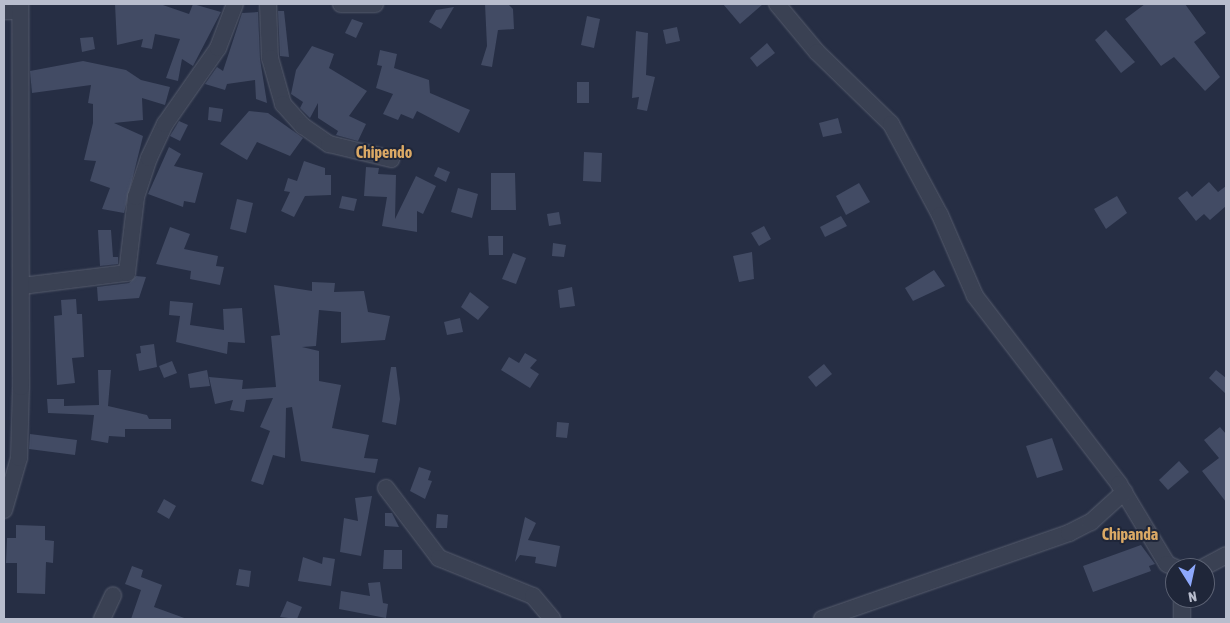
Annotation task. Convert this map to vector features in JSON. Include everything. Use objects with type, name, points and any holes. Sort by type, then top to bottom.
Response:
[{"type":"street","points":[[22,286],[127,273],[136,197],[148,158],[165,124],[218,48],[235,4]]},
{"type":"street","points":[[268,4],[270,58],[283,104],[303,126],[330,144],[391,159]]},
{"type":"street","points":[[341,4],[376,4]]},
{"type":"street","points":[[777,4],[798,29],[890,124],[940,215],[976,296],[1124,492],[1165,561]]},
{"type":"street","points":[[792,4],[798,29]]},
{"type":"street","points":[[4,510],[18,458],[22,286],[14,8]]},
{"type":"street","points":[[386,488],[439,558],[533,596],[552,619]]},
{"type":"street","points":[[822,619],[1069,533],[1091,522],[1124,492]]},
{"type":"street","points":[[102,619],[113,595]]},
{"type":"building","points":[[115,4],[160,4],[189,14],[193,4],[221,12],[193,66],[182,59],[178,81],[166,78],[180,39],[155,34],[152,49],[141,47],[143,39],[117,45]]},
{"type":"building","points":[[485,4],[508,4],[513,9],[514,29],[498,30],[492,67],[481,65],[487,46]]},
{"type":"building","points":[[723,4],[763,4],[740,24]]},
{"type":"building","points":[[1145,4],[1185,4],[1206,33],[1194,42],[1220,77],[1205,91],[1174,57],[1161,66],[1125,19]]},
{"type":"building","points":[[454,7],[441,29],[429,22],[436,10]]},
{"type":"building","points":[[278,11],[284,11],[289,57],[280,56]]},
{"type":"building","points":[[258,12],[260,59],[267,103],[256,99],[255,80],[227,84],[225,90],[205,84],[217,67],[223,71],[242,13]]},
{"type":"building","points":[[587,16],[600,19],[594,48],[581,45]]},
{"type":"building","points":[[352,19],[363,23],[356,38],[345,33]]},
{"type":"building","points":[[677,27],[680,41],[666,44],[663,30]]},
{"type":"building","points":[[1106,30],[1135,62],[1121,73],[1095,40]]},
{"type":"building","points":[[636,31],[648,33],[646,75],[655,77],[647,111],[637,109],[639,97],[632,98]]},
{"type":"building","points":[[93,37],[95,49],[82,52],[80,38]]},
{"type":"building","points":[[767,43],[775,53],[757,67],[750,58]]},
{"type":"building","points":[[312,46],[334,54],[329,68],[367,91],[349,116],[366,124],[358,141],[336,135],[338,131],[318,118],[318,103],[310,118],[300,108],[303,102],[291,94],[296,70]]},
{"type":"building","points":[[380,50],[397,54],[394,68],[429,80],[430,93],[470,110],[459,133],[417,111],[413,119],[401,114],[398,120],[383,114],[393,94],[376,88],[382,66],[377,65]]},
{"type":"building","points":[[83,61],[126,70],[141,80],[170,87],[165,105],[142,98],[143,120],[114,123],[143,136],[124,213],[102,209],[110,188],[90,181],[96,161],[84,160],[93,123],[93,104],[88,103],[91,85],[32,93],[30,71]]},
{"type":"building","points":[[577,82],[589,82],[589,103],[577,103]]},
{"type":"building","points":[[209,107],[223,109],[221,122],[208,120]]},
{"type":"building","points":[[249,111],[268,113],[303,138],[290,156],[257,142],[247,160],[220,144]]},
{"type":"building","points":[[838,118],[842,133],[823,137],[819,123]]},
{"type":"building","points":[[179,121],[188,125],[180,141],[170,136]]},
{"type":"building","points":[[169,147],[181,154],[174,166],[203,173],[195,203],[184,201],[183,207],[148,194]]},
{"type":"building","points":[[584,152],[602,153],[601,182],[583,181]]},
{"type":"building","points":[[304,161],[325,168],[325,175],[331,175],[331,195],[305,196],[294,217],[281,211],[290,192],[284,191],[288,178],[297,181]]},
{"type":"building","points":[[366,167],[379,168],[378,174],[396,175],[395,219],[416,176],[436,186],[423,214],[417,211],[417,232],[382,226],[387,197],[364,196]]},
{"type":"building","points":[[438,167],[450,172],[446,182],[434,176]]},
{"type":"building","points":[[491,173],[515,173],[516,210],[491,210]]},
{"type":"building","points":[[1209,182],[1218,192],[1226,186],[1226,206],[1210,220],[1204,214],[1196,221],[1178,198],[1187,191],[1192,197]]},
{"type":"building","points":[[859,183],[870,202],[846,215],[836,196]]},
{"type":"building","points":[[458,188],[478,194],[472,218],[451,212]]},
{"type":"building","points":[[342,196],[357,199],[354,211],[339,208]]},
{"type":"building","points":[[1117,196],[1127,213],[1106,229],[1094,209]]},
{"type":"building","points":[[237,199],[253,203],[246,233],[230,229]]},
{"type":"building","points":[[559,212],[561,224],[549,226],[547,214]]},
{"type":"building","points":[[841,216],[847,226],[825,237],[820,227]]},
{"type":"building","points":[[764,226],[771,239],[759,246],[751,233]]},
{"type":"building","points":[[170,227],[190,234],[184,249],[218,256],[216,266],[224,267],[220,285],[190,279],[191,271],[156,264]]},
{"type":"building","points":[[98,230],[111,230],[113,257],[118,257],[118,264],[100,266]]},
{"type":"building","points":[[488,236],[503,236],[503,255],[489,255]]},
{"type":"building","points":[[553,243],[566,245],[564,257],[552,256]]},
{"type":"building","points":[[752,252],[754,279],[739,282],[733,256]]},
{"type":"building","points":[[513,253],[526,258],[516,284],[502,279]]},
{"type":"building","points":[[934,270],[945,286],[913,301],[905,288]]},
{"type":"building","points":[[136,276],[146,277],[139,298],[98,301],[97,287],[129,283]]},
{"type":"building","points":[[312,282],[335,283],[334,292],[364,291],[368,312],[390,316],[385,340],[341,343],[341,312],[319,310],[316,346],[302,347],[319,351],[319,381],[341,385],[332,428],[369,435],[364,458],[378,459],[375,473],[301,461],[292,407],[286,408],[285,458],[273,455],[263,485],[251,481],[270,431],[260,427],[273,398],[246,400],[244,412],[230,410],[233,400],[215,404],[209,377],[243,380],[242,389],[276,387],[271,336],[280,335],[274,285],[312,291]]},
{"type":"building","points":[[572,287],[575,306],[560,308],[558,290]]},
{"type":"building","points":[[470,292],[489,307],[478,320],[461,307]]},
{"type":"building","points":[[76,299],[77,314],[82,314],[84,357],[72,358],[75,383],[57,385],[54,316],[62,315],[61,300]]},
{"type":"building","points":[[170,301],[193,303],[190,325],[224,330],[223,309],[242,308],[245,343],[228,342],[227,354],[176,342],[180,316],[169,315]]},
{"type":"building","points":[[460,318],[463,332],[447,335],[444,322]]},
{"type":"building","points":[[154,344],[157,367],[139,371],[136,354],[141,353],[140,346]]},
{"type":"building","points":[[525,353],[537,360],[530,368],[539,374],[530,388],[501,370],[509,357],[519,363]]},
{"type":"building","points":[[172,361],[177,373],[164,378],[159,366]]},
{"type":"building","points":[[824,364],[832,374],[816,387],[808,377]]},
{"type":"building","points":[[391,367],[396,367],[400,399],[396,425],[382,422]]},
{"type":"building","points":[[98,370],[111,370],[108,406],[147,415],[149,419],[171,419],[171,429],[125,429],[125,437],[109,436],[108,443],[91,440],[94,415],[48,413],[47,399],[64,399],[64,406],[99,405]]},
{"type":"building","points":[[207,370],[210,386],[190,388],[188,374]]},
{"type":"building","points":[[1216,370],[1226,378],[1226,394],[1209,378]]},
{"type":"building","points":[[557,422],[569,423],[567,438],[556,437]]},
{"type":"building","points":[[1220,427],[1226,434],[1226,502],[1202,471],[1219,458],[1204,440]]},
{"type":"building","points":[[30,434],[77,440],[75,455],[29,449]]},
{"type":"building","points":[[1052,438],[1063,470],[1037,478],[1026,446]]},
{"type":"building","points":[[1179,461],[1189,472],[1168,490],[1159,480]]},
{"type":"building","points":[[419,467],[431,471],[428,480],[432,481],[425,499],[410,491]]},
{"type":"building","points":[[372,496],[361,556],[340,552],[344,518],[358,521],[355,498]]},
{"type":"building","points":[[164,499],[176,506],[169,519],[157,512]]},
{"type":"building","points":[[385,513],[392,513],[399,527],[385,526]]},
{"type":"building","points":[[437,514],[448,515],[447,528],[436,528]]},
{"type":"building","points":[[525,517],[536,523],[528,540],[560,546],[556,567],[535,563],[536,557],[520,555],[515,562]]},
{"type":"building","points":[[16,525],[45,526],[45,540],[54,541],[53,563],[46,562],[45,594],[17,593],[17,563],[6,563],[7,538],[16,538]]},
{"type":"building","points":[[1141,545],[1155,564],[1149,566],[1151,571],[1093,592],[1083,566]]},
{"type":"building","points":[[384,550],[402,550],[402,569],[383,569]]},
{"type":"building","points":[[303,557],[322,564],[323,557],[335,559],[331,586],[298,581]]},
{"type":"building","points":[[132,566],[143,570],[141,577],[162,585],[154,607],[187,619],[131,619],[141,590],[125,584]]},
{"type":"building","points":[[239,569],[251,571],[249,587],[236,585]]},
{"type":"building","points":[[380,582],[383,603],[388,604],[386,618],[339,609],[341,591],[370,596],[368,583]]},
{"type":"building","points":[[287,601],[302,607],[297,619],[280,617]]},
{"type":"district","name":"Chipendo","points":[[384,152]]},
{"type":"district","name":"Chipanda","points":[[1130,534]]}]
